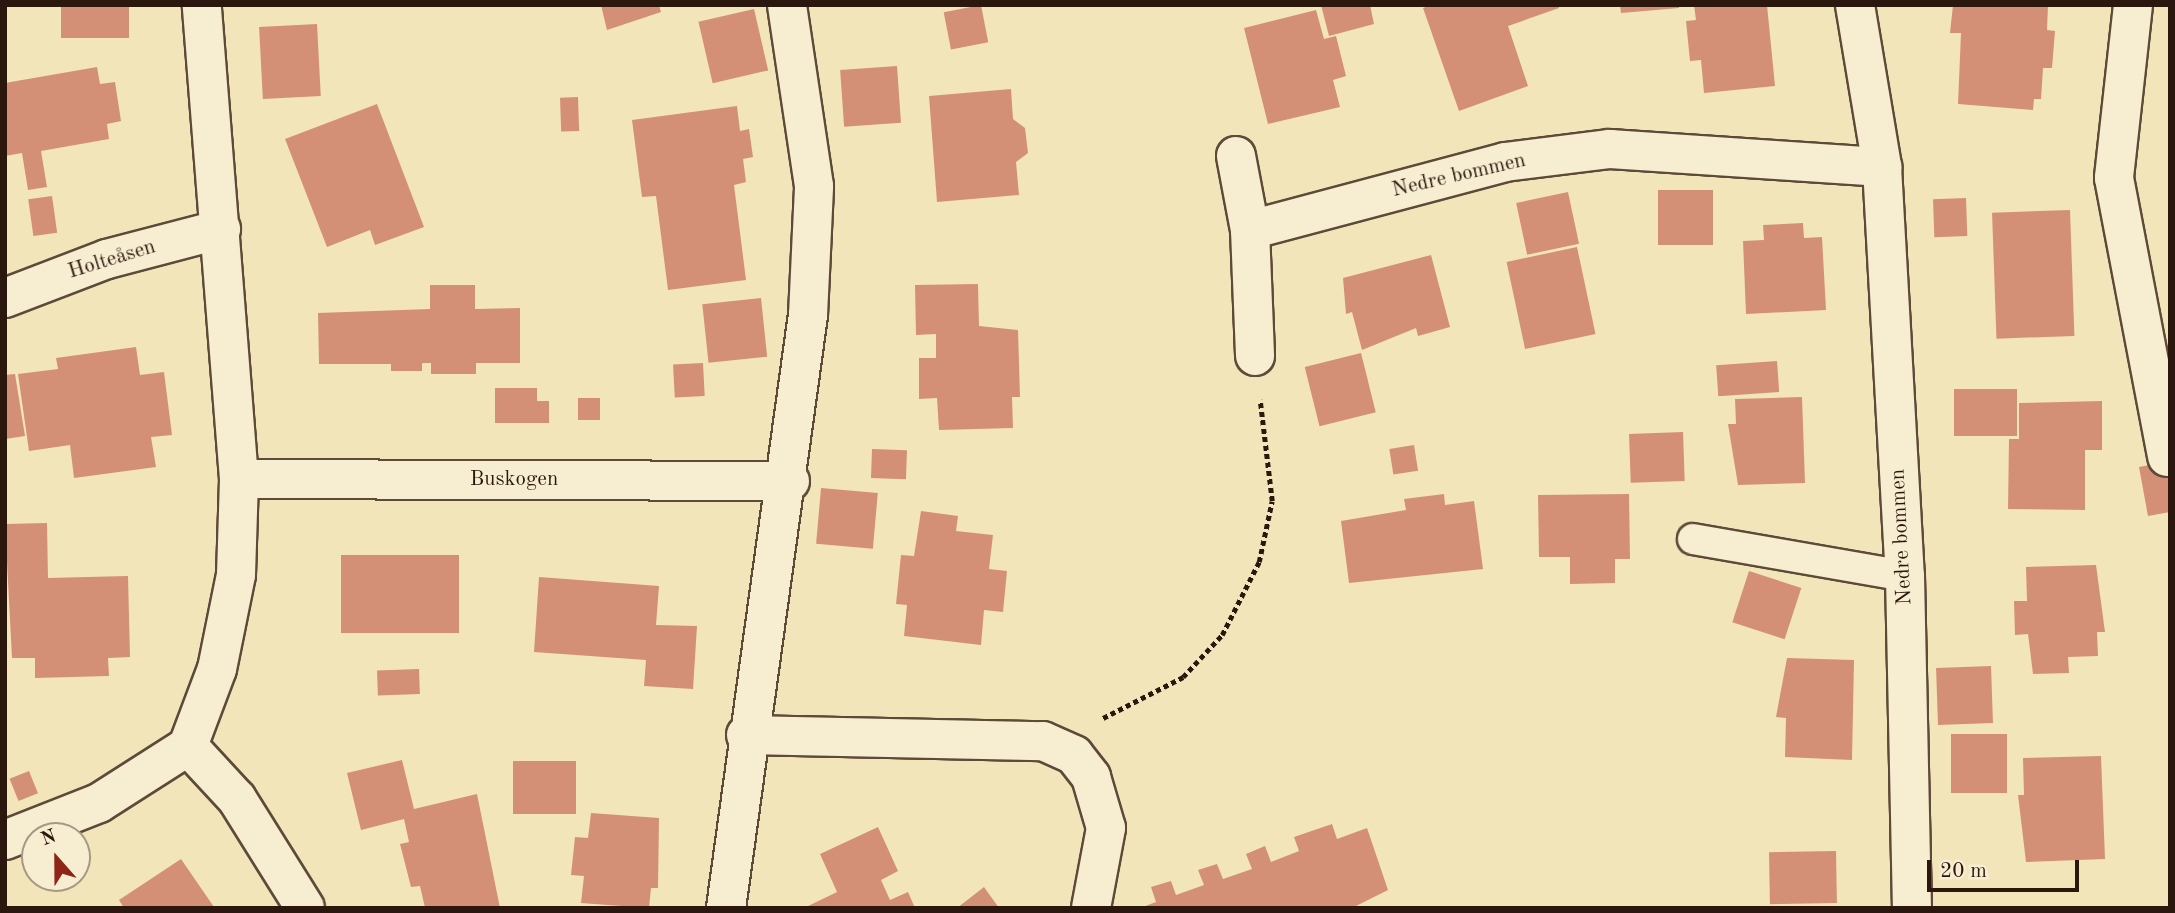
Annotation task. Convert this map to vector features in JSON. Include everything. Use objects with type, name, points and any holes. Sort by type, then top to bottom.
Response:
[{"type":"street","points":[[5,840],[99,803],[188,746],[217,669],[236,575],[239,479],[202,5]]},
{"type":"street","points":[[726,908],[746,735],[790,481],[808,315],[814,186],[787,5]]},
{"type":"street","name":"Nedre bommen","points":[[1855,5],[1882,167],[1905,576],[1912,908]]},
{"type":"street","points":[[2133,5],[2114,178],[2168,457]]},
{"type":"street","name":"Nedre bommen","points":[[1250,230],[1505,162],[1610,149],[1882,167]]},
{"type":"street","points":[[1237,156],[1250,230],[1255,356]]},
{"type":"street","name":"Holteåsen","points":[[5,298],[107,258],[221,229]]},
{"type":"street","name":"Buskogen","points":[[239,479],[790,481]]},
{"type":"street","points":[[746,735],[1043,741],[1074,755],[1091,777],[1106,828],[1091,908]]},
{"type":"street","points":[[188,746],[237,799],[305,908]]},
{"type":"lane","points":[[1693,539],[1905,576]]},
{"type":"path","points":[[1043,741],[1136,706],[1182,677],[1222,635],[1259,562],[1272,500],[1255,356]]},
{"type":"building","points":[[61,5],[129,5],[129,38],[61,38]]},
{"type":"building","points":[[601,5],[659,5],[661,12],[607,30]]},
{"type":"building","points":[[981,5],[988,42],[951,50],[944,12]]},
{"type":"building","points":[[1321,5],[1370,5],[1374,24],[1329,36]]},
{"type":"building","points":[[1430,5],[1558,5],[1559,8],[1508,26],[1528,86],[1459,111],[1423,8]]},
{"type":"building","points":[[1620,5],[1679,5],[1679,8],[1621,13]]},
{"type":"building","points":[[1694,5],[1767,5],[1775,86],[1704,93],[1701,60],[1690,61],[1686,21],[1696,20]]},
{"type":"building","points":[[1953,5],[2048,5],[2047,30],[2055,31],[2052,68],[2043,68],[2041,99],[2034,99],[2033,110],[1958,104],[1961,33],[1950,33]]},
{"type":"building","points":[[754,9],[768,70],[713,83],[698,22]]},
{"type":"building","points":[[1316,10],[1324,39],[1336,36],[1346,76],[1333,80],[1340,107],[1268,124],[1244,28]]},
{"type":"building","points":[[317,24],[321,96],[263,99],[259,27]]},
{"type":"building","points":[[897,66],[901,123],[844,127],[840,70]]},
{"type":"building","points":[[97,67],[100,84],[115,82],[121,121],[107,124],[109,139],[41,151],[47,187],[28,190],[22,153],[5,156],[5,83]]},
{"type":"building","points":[[1011,89],[1013,119],[1025,128],[1028,153],[1016,162],[1019,195],[937,202],[929,96]]},
{"type":"building","points":[[578,97],[579,131],[561,132],[560,98]]},
{"type":"building","points":[[377,104],[424,227],[375,245],[370,230],[327,247],[285,139]]},
{"type":"building","points":[[737,106],[740,131],[749,129],[753,157],[743,159],[746,182],[734,185],[746,280],[668,290],[656,196],[642,197],[632,120]]},
{"type":"building","points":[[1658,190],[1713,190],[1713,245],[1658,245]]},
{"type":"building","points":[[1568,192],[1579,244],[1527,255],[1516,203]]},
{"type":"building","points":[[52,196],[57,233],[33,236],[28,199]]},
{"type":"building","points":[[1966,198],[1967,236],[1934,237],[1933,199]]},
{"type":"building","points":[[2070,210],[2074,336],[1996,339],[1992,213]]},
{"type":"building","points":[[1803,223],[1804,238],[1822,237],[1826,310],[1746,314],[1743,241],[1764,240],[1763,225]]},
{"type":"building","points":[[1577,247],[1596,334],[1525,349],[1507,262]]},
{"type":"building","points":[[1431,255],[1450,327],[1418,336],[1416,328],[1362,350],[1352,312],[1346,314],[1343,278]]},
{"type":"building","points":[[978,284],[979,326],[1018,330],[1020,397],[1012,397],[1013,428],[939,430],[937,398],[919,399],[919,358],[936,358],[936,334],[916,335],[915,285]]},
{"type":"building","points":[[430,285],[475,285],[475,309],[520,308],[520,363],[476,363],[476,374],[431,374],[431,363],[422,363],[422,371],[391,371],[391,364],[319,364],[318,313],[430,309]]},
{"type":"building","points":[[761,298],[767,357],[708,363],[702,304]]},
{"type":"building","points":[[136,347],[140,375],[164,372],[172,435],[151,437],[156,467],[74,478],[70,445],[29,451],[18,374],[58,369],[56,358]]},
{"type":"building","points":[[1361,353],[1376,412],[1319,426],[1305,367]]},
{"type":"building","points":[[1777,361],[1779,392],[1718,396],[1716,365]]},
{"type":"building","points":[[703,363],[705,396],[675,398],[673,365]]},
{"type":"building","points":[[15,374],[25,436],[5,439],[5,375]]},
{"type":"building","points":[[495,388],[537,388],[537,401],[549,401],[549,423],[495,423]]},
{"type":"building","points":[[1954,389],[2017,389],[2017,436],[1954,436]]},
{"type":"building","points":[[1802,397],[1805,483],[1738,485],[1728,424],[1736,424],[1735,399]]},
{"type":"building","points":[[578,398],[600,398],[600,420],[578,420]]},
{"type":"building","points":[[2102,401],[2102,450],[2085,450],[2085,510],[2008,509],[2009,439],[2019,439],[2019,403]]},
{"type":"building","points":[[1683,432],[1685,481],[1631,483],[1629,434]]},
{"type":"building","points":[[1414,445],[1418,471],[1393,475],[1389,449]]},
{"type":"building","points":[[872,449],[907,450],[906,479],[871,478]]},
{"type":"building","points":[[2170,461],[2170,512],[2148,516],[2139,467]]},
{"type":"building","points":[[821,488],[878,493],[873,549],[816,544]]},
{"type":"building","points":[[1444,494],[1445,505],[1474,501],[1483,569],[1349,583],[1341,521],[1406,510],[1404,499]]},
{"type":"building","points":[[1629,494],[1630,559],[1615,559],[1615,583],[1570,584],[1570,557],[1539,557],[1538,495]]},
{"type":"building","points":[[921,511],[958,516],[956,531],[993,535],[989,569],[1007,571],[1003,612],[984,610],[981,645],[904,636],[907,605],[896,604],[901,555],[914,556]]},
{"type":"building","points":[[47,523],[48,578],[128,576],[130,657],[108,658],[109,676],[35,678],[35,658],[12,658],[5,524]]},
{"type":"building","points":[[341,555],[459,555],[459,633],[341,633]]},
{"type":"building","points":[[2096,565],[2105,632],[2097,632],[2098,656],[2068,657],[2069,673],[2033,674],[2028,634],[2015,635],[2014,601],[2027,601],[2026,567]]},
{"type":"building","points":[[1749,571],[1801,588],[1785,639],[1732,622]]},
{"type":"building","points":[[539,577],[659,586],[656,625],[697,626],[693,689],[644,686],[646,660],[534,652]]},
{"type":"building","points":[[1787,658],[1854,660],[1852,760],[1785,757],[1786,718],[1776,717]]},
{"type":"building","points":[[1991,666],[1993,723],[1938,725],[1936,668]]},
{"type":"building","points":[[419,669],[420,694],[378,695],[377,670]]},
{"type":"building","points":[[1951,734],[2007,734],[2007,793],[1951,793]]},
{"type":"building","points":[[2101,756],[2105,859],[2026,862],[2018,795],[2024,795],[2023,758]]},
{"type":"building","points":[[402,760],[414,809],[477,794],[500,908],[425,908],[420,886],[411,887],[400,844],[409,842],[404,819],[361,830],[347,773]]},
{"type":"building","points":[[513,761],[576,761],[576,814],[513,814]]},
{"type":"building","points":[[29,771],[38,793],[19,801],[10,779]]},
{"type":"building","points":[[591,813],[659,818],[658,888],[651,888],[649,908],[581,903],[584,876],[571,875],[575,837],[588,838]]},
{"type":"building","points":[[1332,824],[1337,839],[1367,828],[1388,890],[1352,908],[1140,908],[1156,902],[1151,887],[1171,881],[1176,895],[1204,885],[1198,870],[1217,864],[1223,879],[1252,869],[1246,854],[1265,846],[1271,862],[1299,851],[1294,837]]},
{"type":"building","points":[[878,827],[898,871],[881,880],[890,900],[908,892],[915,908],[804,908],[837,892],[820,854]]},
{"type":"building","points":[[1836,851],[1837,903],[1770,904],[1769,852]]},
{"type":"building","points":[[181,859],[214,907],[124,908],[119,900]]},
{"type":"building","points":[[984,887],[999,908],[957,908]]}]
